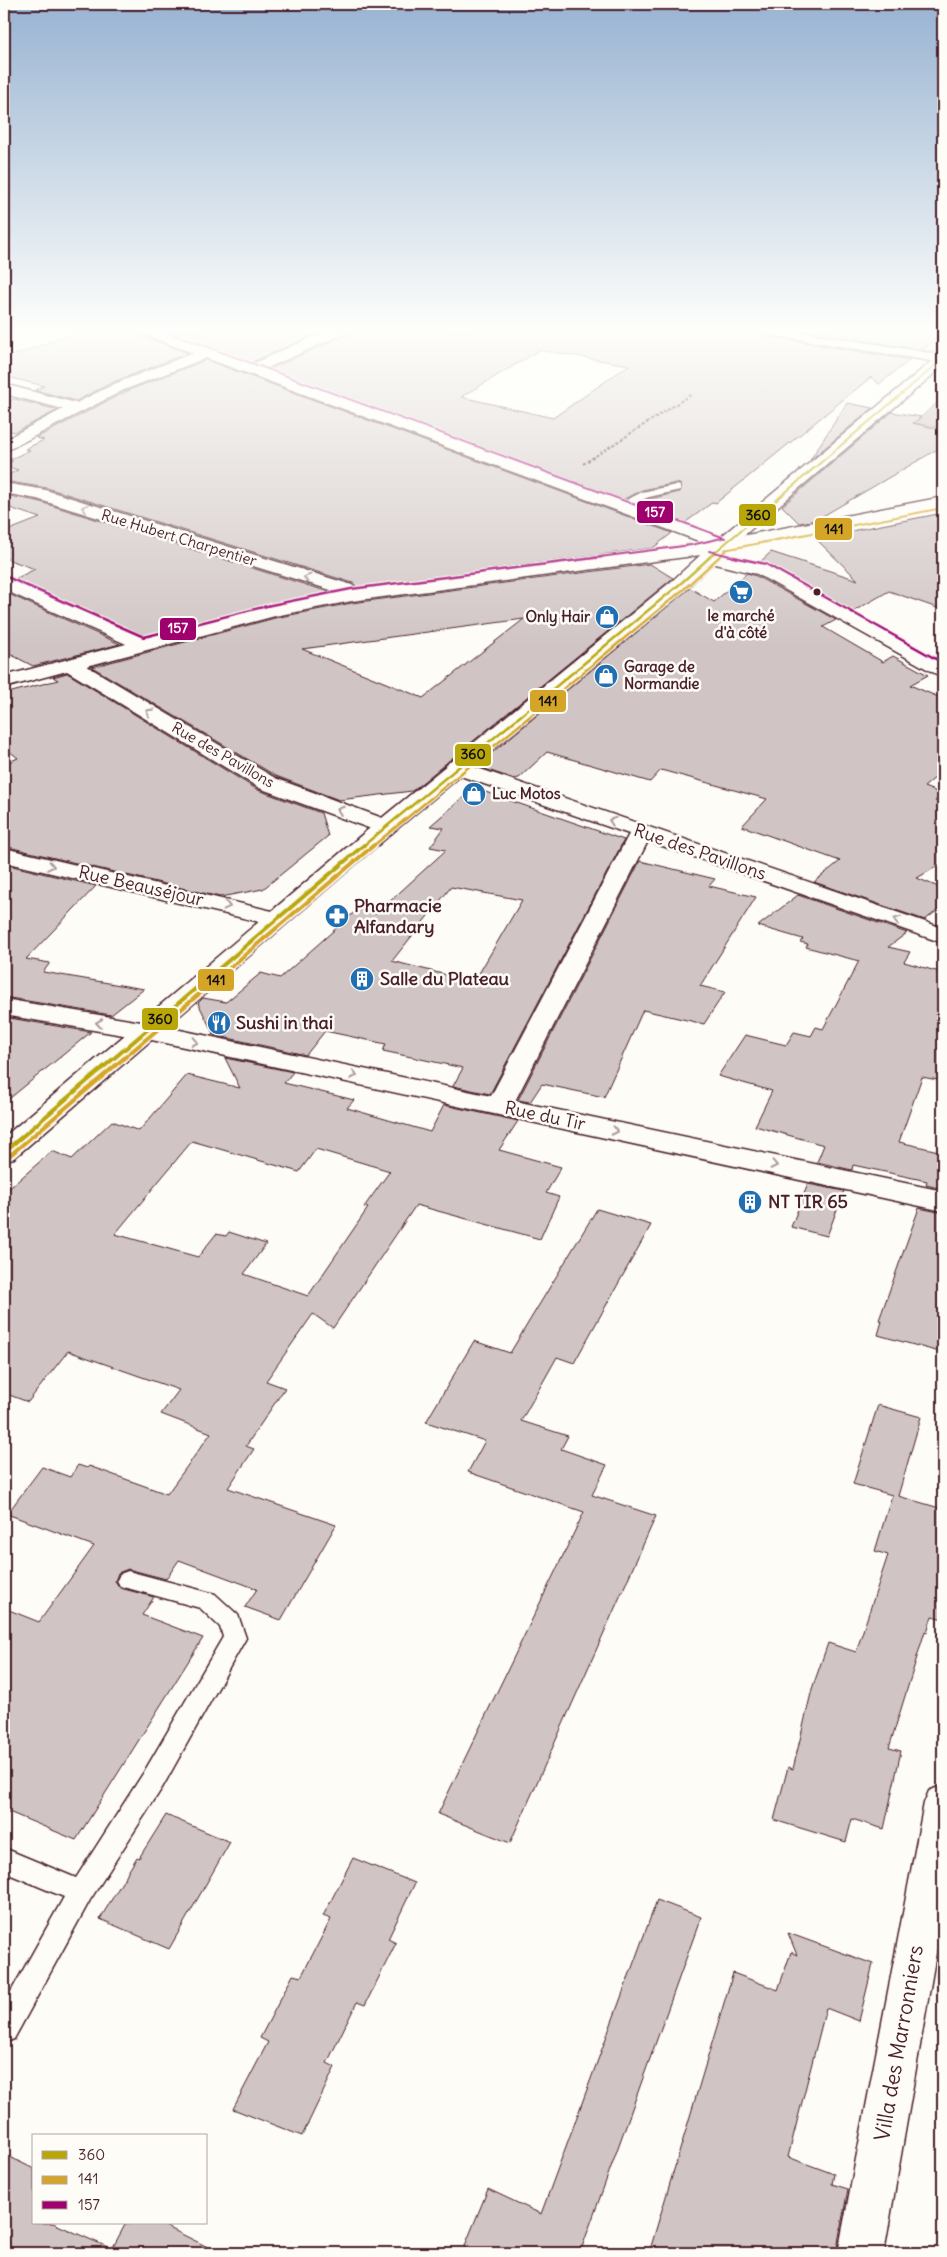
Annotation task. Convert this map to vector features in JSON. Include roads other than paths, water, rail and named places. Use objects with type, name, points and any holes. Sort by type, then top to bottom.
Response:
[{"type":"street","points":[[4,447],[22,435]]},
{"type":"street","points":[[429,435],[620,506],[763,570],[943,670]]},
{"type":"street","points":[[4,1152],[385,827],[680,584],[715,550],[852,435]]},
{"type":"street","name":"Rue Hubert Charpentier","points":[[4,488],[40,494],[345,589],[352,595]]},
{"type":"street","points":[[4,682],[273,611],[352,595],[715,550],[943,502]]},
{"type":"street","points":[[4,583],[143,644]]},
{"type":"street","name":"Rue des Pavillons","points":[[69,664],[268,783],[385,827]]},
{"type":"street","name":"Rue des Pavillons","points":[[457,767],[943,936]]},
{"type":"street","points":[[499,1106],[642,831]]},
{"type":"street","name":"Rue Beauséjour","points":[[4,855],[277,919]]},
{"type":"street","name":"Rue du Tir","points":[[4,1008],[147,1031],[943,1201]]},
{"type":"street","name":"Villa des Marronniers","points":[[861,2253],[943,1802]]},
{"type":"lane","points":[[620,506],[646,494],[676,488]]},
{"type":"lane","points":[[4,2030],[81,1892],[153,1780],[235,1638],[230,1622],[207,1601],[128,1580]]},
{"type":"lane","points":[[4,1860],[81,1892]]},
{"type":"place","name":"le marché d'à côté","points":[[741,592]]},
{"type":"place","name":"Only Hair","points":[[607,617]]},
{"type":"place","name":"Garage de Normandie","points":[[606,676]]},
{"type":"place","name":"Luc Motos","points":[[474,794]]},
{"type":"place","name":"Pharmacie Alfandary","points":[[337,916]]},
{"type":"place","name":"Salle du Plateau","points":[[362,979]]},
{"type":"place","name":"Sushi in thai","points":[[219,1023]]},
{"type":"place","name":"NT TIR 65","points":[[750,1202]]}]
